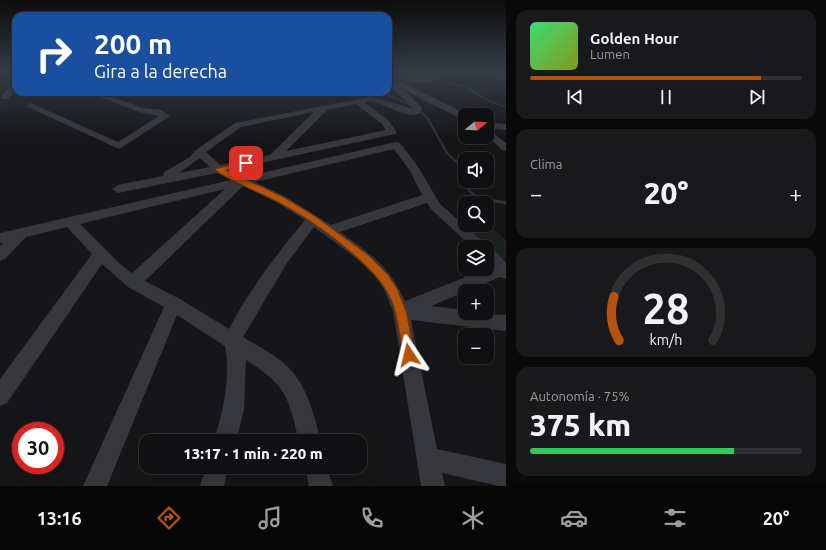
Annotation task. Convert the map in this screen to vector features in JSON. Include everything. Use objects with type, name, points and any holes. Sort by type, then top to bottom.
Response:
[{"type":"street","points":[[5,97],[8,94]]},
{"type":"street","points":[[162,179],[194,160],[200,152],[238,125],[369,99],[381,100],[404,110],[417,110],[403,94]]},
{"type":"street","points":[[419,94],[458,113]]},
{"type":"street","points":[[30,106],[119,146],[166,116],[158,112],[142,110],[102,96]]},
{"type":"street","points":[[118,188],[218,169],[392,132],[386,122],[357,101]]},
{"type":"street","points":[[273,157],[326,107]]},
{"type":"street","points":[[494,126],[506,127]]},
{"type":"street","points":[[494,137],[506,148]]},
{"type":"street","points":[[0,238],[396,145],[415,170],[423,187],[444,215],[473,240]]},
{"type":"street","points":[[200,152],[218,169],[282,200],[313,219],[375,267],[393,292],[401,311],[432,486]]},
{"type":"street","points":[[132,282],[231,188],[241,181]]},
{"type":"street","points":[[328,231],[430,197]]},
{"type":"street","points":[[227,434],[234,410],[237,360],[233,340],[242,321],[282,260],[313,219]]},
{"type":"street","points":[[70,222],[132,282],[174,304],[233,340],[274,367],[283,375],[292,386],[300,403],[308,434]]},
{"type":"street","points":[[0,255],[21,234]]},
{"type":"street","points":[[0,396],[101,253]]},
{"type":"street","points":[[401,311],[504,271],[494,260]]},
{"type":"street","points":[[95,486],[174,304]]},
{"type":"street","points":[[401,311],[506,323]]},
{"type":"street","points":[[428,458],[506,476]]},
{"type":"street","points":[[212,486],[215,474]]},
{"type":"street","points":[[318,474],[321,486]]},
{"type":"shaded area","points":[[494,229],[506,240],[506,261],[503,263],[494,254],[494,240],[480,240],[472,232],[494,232]]},
{"type":"waterway","points":[[477,94],[489,101],[506,107]]},
{"type":"waterway","points":[[391,96],[420,111],[428,119]]},
{"type":"waterway","points":[[428,119],[447,153],[458,163]]},
{"type":"waterway","points":[[467,188],[476,196],[481,198],[506,203]]},
{"type":"route","points":[[246,163],[218,169],[282,200],[313,219],[375,267],[385,278],[401,311],[409,355]]}]
